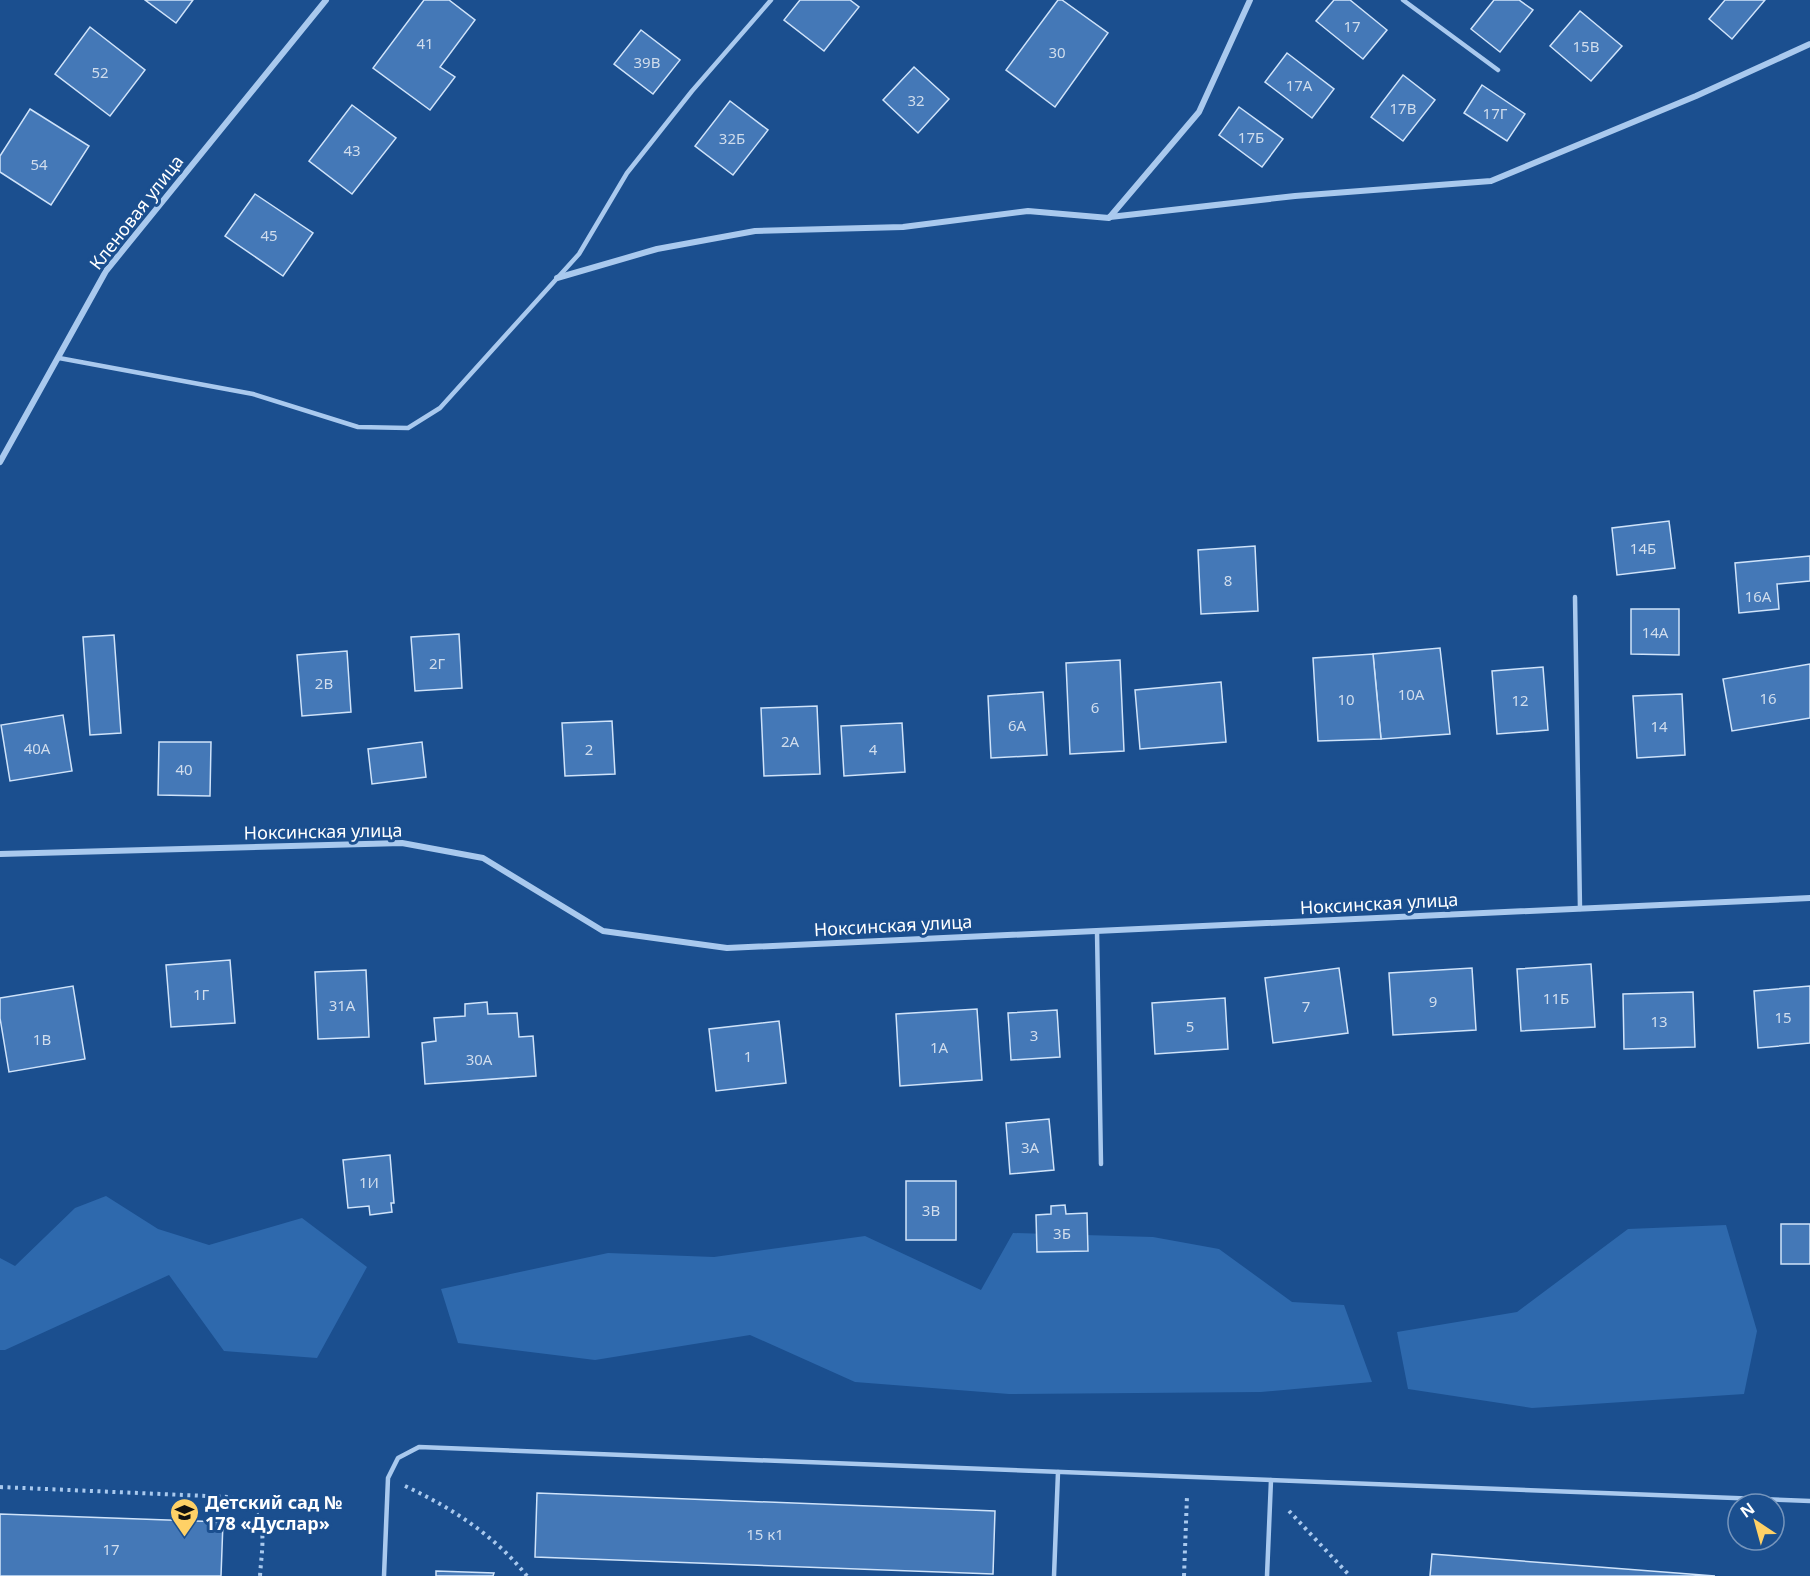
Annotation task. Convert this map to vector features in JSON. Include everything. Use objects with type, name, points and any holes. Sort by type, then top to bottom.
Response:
[{"type":"street","name":"Кленовая улица","points":[[0,462],[106,271],[326,0]]},
{"type":"street","points":[[1109,218],[1199,112],[1250,0]]},
{"type":"street","points":[[556,278],[657,249],[754,231],[903,227],[1028,211],[1109,218],[1295,196],[1491,181],[1696,96],[1810,44]]},
{"type":"street","name":"Ноксинская улица","points":[[0,854],[402,843],[483,858],[603,931],[727,948],[1810,898]]},
{"type":"lane","points":[[59,358],[253,394],[358,428],[408,428],[440,408],[579,254],[627,173],[771,0]]},
{"type":"lane","points":[[1403,0],[1498,70]]},
{"type":"lane","points":[[1575,597],[1580,909]]},
{"type":"lane","points":[[1097,931],[1101,1164]]},
{"type":"lane","points":[[384,1576],[388,1478],[398,1458],[419,1447],[1810,1501]]},
{"type":"lane","points":[[1054,1576],[1058,1472]]},
{"type":"lane","points":[[1267,1576],[1271,1480]]},
{"type":"path","points":[[1184,1576],[1188,1477]]},
{"type":"path","points":[[388,1478],[444,1505],[472,1523],[497,1544],[527,1576]]},
{"type":"path","points":[[0,1487],[241,1499],[258,1513],[262,1525],[260,1576]]},
{"type":"path","points":[[1270,1490],[1350,1576]]},
{"type":"shaded area","points":[[106,1196],[158,1229],[209,1245],[302,1218],[367,1267],[317,1358],[224,1351],[169,1275],[5,1350],[0,1350],[0,1258],[15,1266],[75,1208]]},
{"type":"shaded area","points":[[1726,1225],[1757,1331],[1744,1394],[1532,1408],[1408,1389],[1397,1332],[1517,1312],[1628,1229]]},
{"type":"shaded area","points":[[1013,1233],[1153,1237],[1219,1249],[1292,1302],[1344,1305],[1372,1382],[1261,1392],[1009,1394],[855,1382],[750,1335],[595,1360],[458,1343],[441,1289],[608,1253],[714,1257],[865,1236],[981,1290]]},
{"type":"building","points":[[145,0],[193,0],[176,23]]},
{"type":"building","points":[[424,0],[449,0],[475,20],[440,67],[455,77],[430,110],[373,68]]},
{"type":"building","points":[[800,0],[850,0],[859,7],[824,51],[784,20]]},
{"type":"building","points":[[1058,0],[1062,0],[1108,33],[1055,107],[1006,70]]},
{"type":"building","points":[[1334,0],[1350,0],[1387,30],[1363,59],[1316,21]]},
{"type":"building","points":[[1494,0],[1519,0],[1533,10],[1500,52],[1471,29]]},
{"type":"building","points":[[1725,0],[1765,0],[1732,39],[1709,19]]},
{"type":"building","points":[[1580,11],[1622,46],[1591,81],[1550,46]]},
{"type":"building","points":[[90,27],[145,70],[110,116],[55,74]]},
{"type":"building","points":[[641,30],[680,60],[653,94],[614,64]]},
{"type":"building","points":[[1287,53],[1334,89],[1312,118],[1265,82]]},
{"type":"building","points":[[914,67],[949,99],[918,133],[883,100]]},
{"type":"building","points":[[1403,75],[1435,100],[1403,141],[1371,117]]},
{"type":"building","points":[[1482,85],[1525,114],[1507,141],[1464,113]]},
{"type":"building","points":[[730,101],[768,130],[733,175],[695,146]]},
{"type":"building","points":[[352,105],[396,138],[352,194],[309,161]]},
{"type":"building","points":[[1239,107],[1283,139],[1262,167],[1219,135]]},
{"type":"building","points":[[30,109],[89,146],[51,205],[0,172],[0,156]]},
{"type":"building","points":[[255,194],[313,233],[283,276],[225,236]]},
{"type":"building","points":[[1669,521],[1675,568],[1617,575],[1612,528]]},
{"type":"building","points":[[1255,546],[1258,611],[1201,614],[1198,550]]},
{"type":"building","points":[[1810,556],[1810,581],[1777,584],[1779,609],[1739,613],[1735,563]]},
{"type":"building","points":[[1631,609],[1679,609],[1679,655],[1631,654]]},
{"type":"building","points":[[459,634],[462,688],[415,691],[411,637]]},
{"type":"building","points":[[114,635],[121,733],[90,735],[83,637]]},
{"type":"building","points":[[1440,648],[1450,734],[1381,739],[1373,654]]},
{"type":"building","points":[[347,651],[351,712],[302,716],[297,655]]},
{"type":"building","points":[[1373,654],[1381,739],[1318,741],[1313,658]]},
{"type":"building","points":[[1120,660],[1124,751],[1070,754],[1066,663]]},
{"type":"building","points":[[1810,664],[1810,718],[1732,731],[1723,679]]},
{"type":"building","points":[[1543,667],[1548,730],[1497,734],[1492,671]]},
{"type":"building","points":[[1221,682],[1226,742],[1140,749],[1135,690]]},
{"type":"building","points":[[1043,692],[1047,755],[991,758],[988,696]]},
{"type":"building","points":[[1682,694],[1685,755],[1637,758],[1633,696]]},
{"type":"building","points":[[817,706],[820,774],[764,776],[761,708]]},
{"type":"building","points":[[63,715],[72,771],[10,781],[1,725]]},
{"type":"building","points":[[612,721],[615,774],[565,776],[562,723]]},
{"type":"building","points":[[902,723],[905,772],[844,776],[841,726]]},
{"type":"building","points":[[159,742],[211,742],[210,796],[158,795]]},
{"type":"building","points":[[422,742],[426,777],[372,784],[368,749]]},
{"type":"building","points":[[230,960],[235,1023],[171,1027],[166,965]]},
{"type":"building","points":[[1591,964],[1595,1027],[1521,1031],[1517,969]]},
{"type":"building","points":[[1339,968],[1348,1033],[1273,1043],[1265,978]]},
{"type":"building","points":[[1472,968],[1476,1030],[1393,1035],[1389,973]]},
{"type":"building","points":[[366,970],[369,1037],[318,1039],[315,972]]},
{"type":"building","points":[[73,986],[85,1059],[9,1072],[0,1018],[0,998]]},
{"type":"building","points":[[1810,986],[1810,1043],[1758,1048],[1754,991]]},
{"type":"building","points":[[1693,992],[1695,1047],[1624,1049],[1623,994]]},
{"type":"building","points":[[1225,998],[1228,1049],[1155,1054],[1152,1003]]},
{"type":"building","points":[[487,1002],[488,1014],[517,1013],[519,1037],[533,1036],[536,1076],[425,1084],[422,1043],[436,1041],[434,1018],[465,1016],[465,1004]]},
{"type":"building","points":[[977,1009],[982,1080],[900,1086],[896,1014]]},
{"type":"building","points":[[1057,1010],[1060,1057],[1011,1060],[1008,1013]]},
{"type":"building","points":[[779,1021],[786,1083],[716,1091],[709,1029]]},
{"type":"building","points":[[1049,1119],[1054,1170],[1010,1174],[1006,1123]]},
{"type":"building","points":[[390,1155],[394,1203],[391,1203],[392,1212],[370,1215],[369,1206],[348,1208],[343,1160]]},
{"type":"building","points":[[906,1181],[956,1181],[956,1240],[906,1240]]},
{"type":"building","points":[[1065,1205],[1066,1214],[1087,1213],[1088,1251],[1037,1252],[1036,1215],[1051,1214],[1051,1206]]},
{"type":"building","points":[[1781,1224],[1810,1224],[1810,1264],[1781,1264]]},
{"type":"building","points":[[537,1493],[995,1511],[993,1574],[535,1557]]},
{"type":"building","points":[[0,1514],[223,1522],[221,1576],[0,1576]]},
{"type":"building","points":[[1432,1554],[1638,1570],[1715,1576],[1430,1576]]},
{"type":"building","points":[[436,1571],[494,1573],[493,1576],[436,1576]]},
{"type":"place","name":"Детский сад № 178 «Дуслар»","points":[[184,1538]]}]
